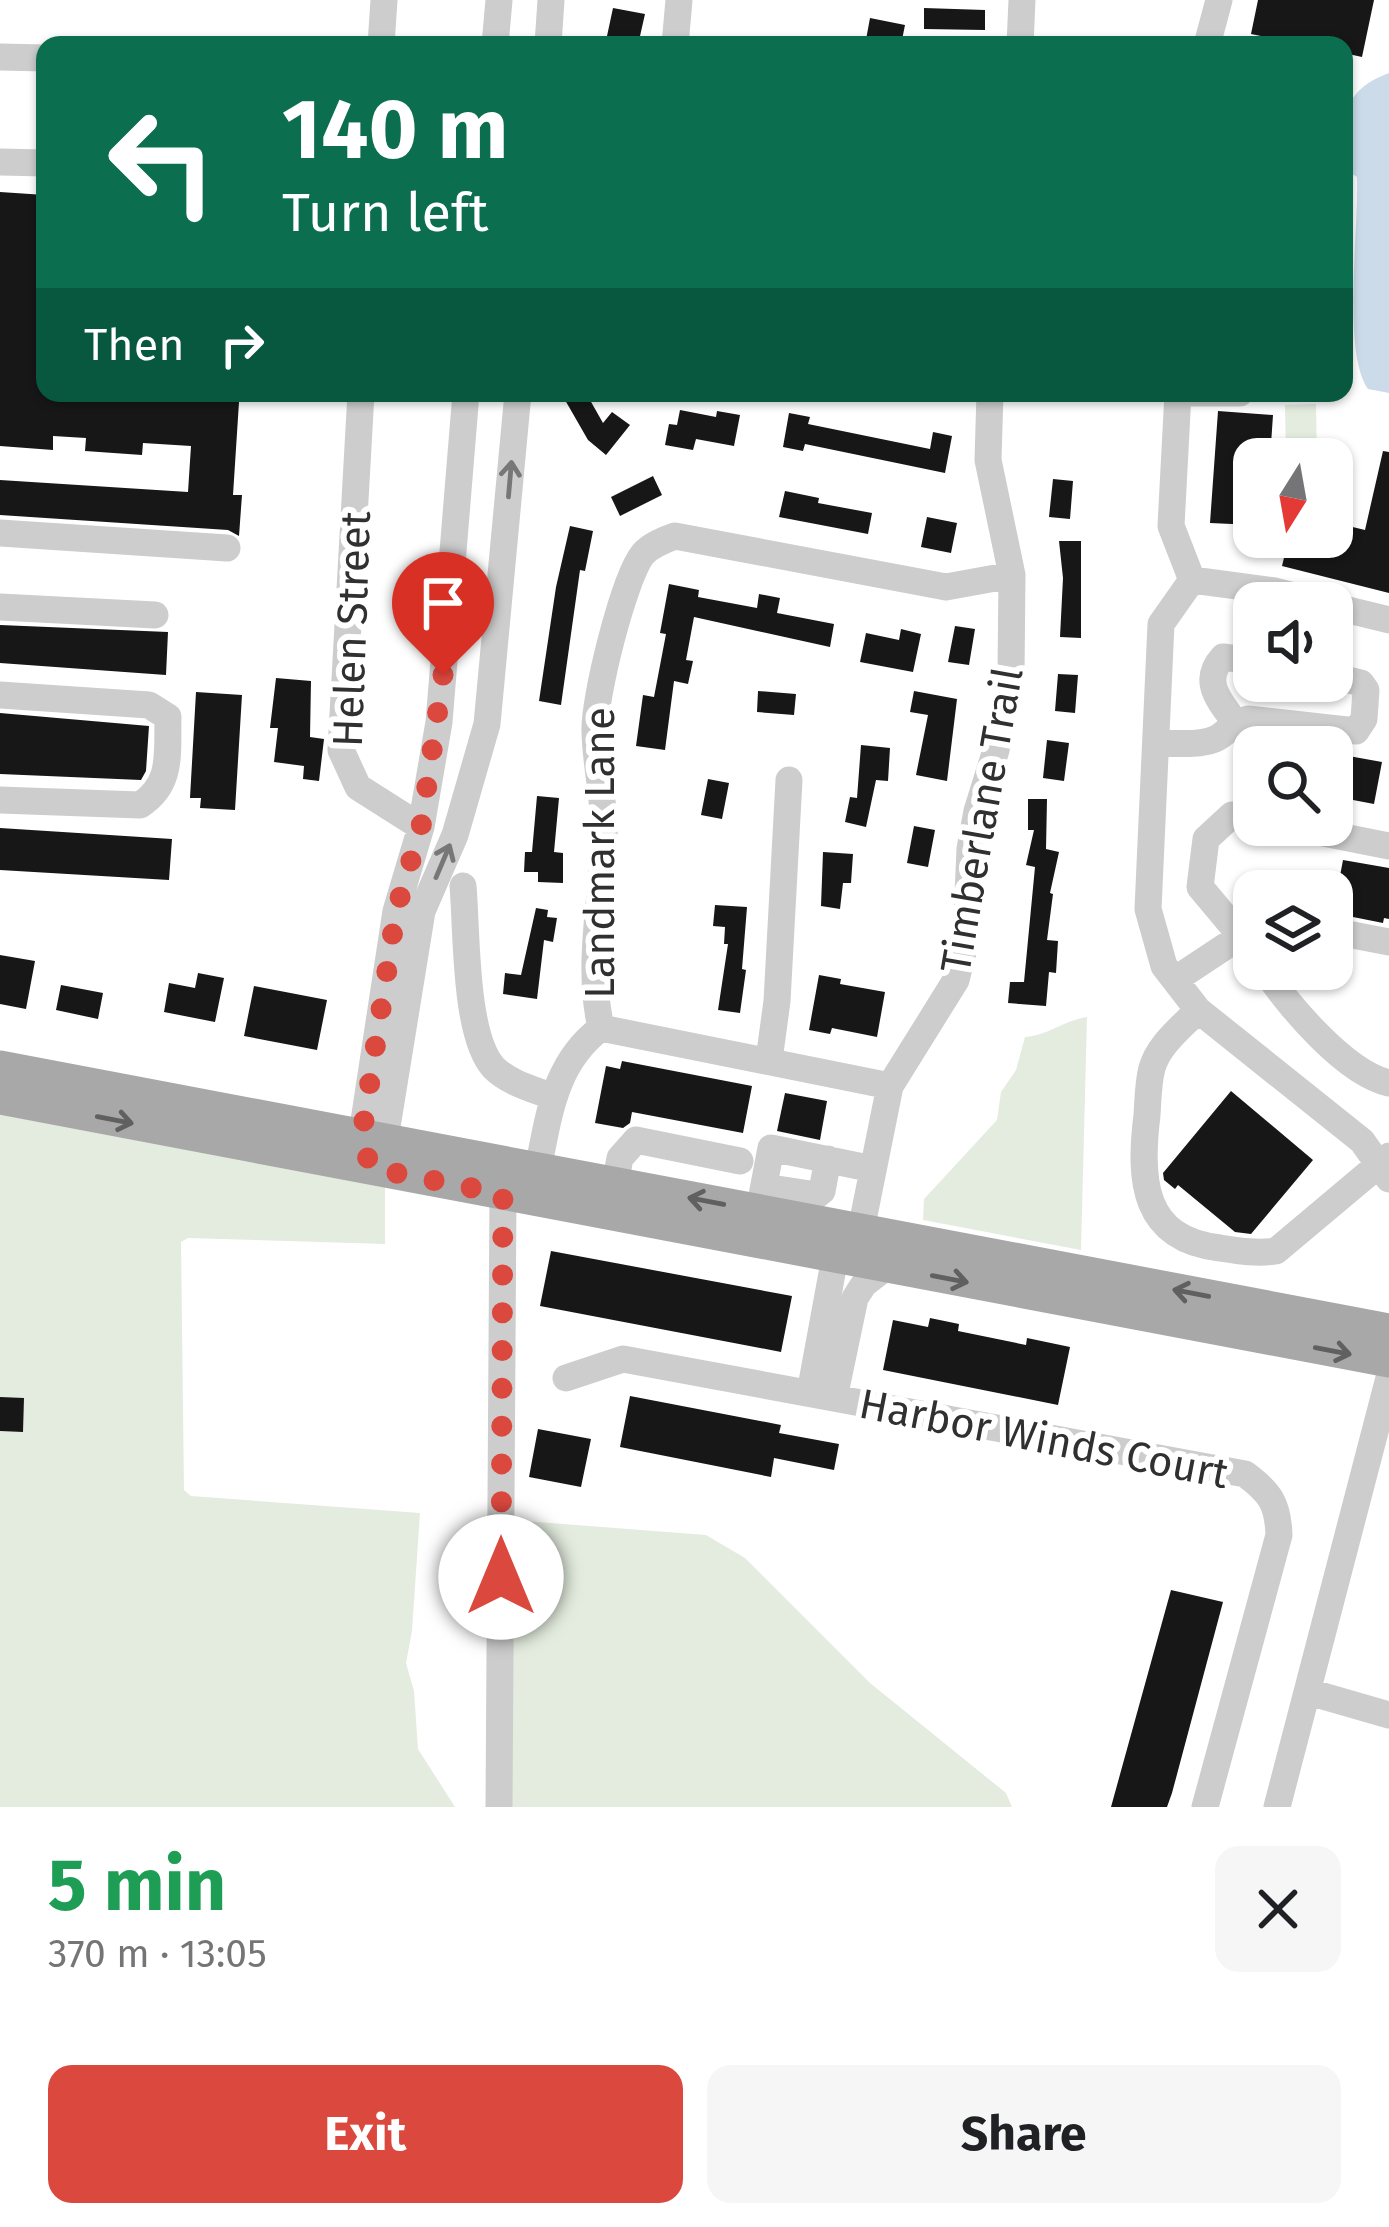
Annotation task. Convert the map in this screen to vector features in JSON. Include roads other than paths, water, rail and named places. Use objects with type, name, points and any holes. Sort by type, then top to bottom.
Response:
[{"type":"main road","points":[[0,1067],[372,1147],[503,1194],[835,1257],[868,1244],[1389,1361]]},
{"type":"main road","points":[[0,1098],[538,1169],[615,1184],[762,1199],[861,1230],[895,1253],[1389,1330]]},
{"type":"main road","points":[[793,1250],[843,1242],[861,1230]]},
{"type":"street","points":[[382,36],[384,0]]},
{"type":"street","points":[[496,36],[499,0]]},
{"type":"street","points":[[549,36],[551,0]]},
{"type":"street","points":[[676,36],[679,0]]},
{"type":"street","points":[[1020,36],[1022,0]]},
{"type":"street","points":[[1209,36],[1219,0]]},
{"type":"street","points":[[0,57],[36,58]]},
{"type":"street","points":[[0,162],[36,163]]},
{"type":"street","name":"Helen Street","points":[[361,402],[341,750],[358,787],[421,827]]},
{"type":"street","points":[[372,1147],[396,911],[421,827],[439,722],[465,402]]},
{"type":"street","points":[[372,1147],[422,911],[455,835],[487,724],[517,402]]},
{"type":"street","name":"Timberlane Trail","points":[[861,1230],[890,1086],[956,980],[966,940],[970,849],[1011,674],[1012,575],[988,460],[990,402]]},
{"type":"street","points":[[1178,402],[1171,526],[1192,580]]},
{"type":"street","points":[[0,533],[226,548]]},
{"type":"street","name":"Landmark Lane","points":[[890,1086],[601,1028],[592,964],[605,840],[595,732],[598,694],[643,554],[675,536],[946,586],[1012,575]]},
{"type":"street","points":[[1192,580],[1233,585]]},
{"type":"street","points":[[1192,580],[1161,624],[1148,909],[1164,966],[1198,1010],[1362,1141],[1386,1166],[1276,1251],[1211,1247],[1178,1237],[1162,1224],[1146,1197],[1144,1141],[1152,1068],[1164,1045],[1198,1010]]},
{"type":"street","points":[[0,607],[155,615]]},
{"type":"street","points":[[1353,611],[1389,620]]},
{"type":"street","points":[[1233,658],[1222,657],[1212,677],[1215,696],[1235,722]]},
{"type":"street","points":[[1156,743],[1220,738],[1235,722],[1273,720],[1356,731],[1364,719],[1366,689],[1353,681]]},
{"type":"street","points":[[0,695],[149,705],[168,717],[166,782],[140,805],[0,800]]},
{"type":"street","points":[[769,1060],[777,1001],[789,780]]},
{"type":"street","points":[[1233,815],[1206,839],[1200,887],[1233,922]]},
{"type":"street","points":[[1353,839],[1389,846]]},
{"type":"street","points":[[463,886],[481,1045],[493,1066],[510,1080],[553,1097]]},
{"type":"street","points":[[1353,935],[1389,942]]},
{"type":"street","points":[[1176,980],[1233,949]]},
{"type":"street","points":[[1278,990],[1369,1078],[1389,1083]]},
{"type":"street","points":[[538,1169],[559,1078],[581,1043],[601,1028]]},
{"type":"street","points":[[615,1184],[620,1158],[636,1140],[740,1161]]},
{"type":"street","points":[[762,1199],[771,1148],[803,1171]]},
{"type":"street","points":[[762,1199],[803,1171],[873,1168]]},
{"type":"street","points":[[500,1807],[503,1194]]},
{"type":"street","points":[[834,1336],[863,1284],[895,1253]]},
{"type":"street","points":[[822,1395],[834,1336],[835,1257]]},
{"type":"street","name":"Harbor Winds Court","points":[[566,1378],[622,1359],[1245,1474],[1268,1491],[1278,1510],[1279,1535],[1205,1807]]},
{"type":"street","points":[[1277,1807],[1389,1378]]},
{"type":"street","points":[[1309,1693],[1389,1715]]},
{"type":"water","points":[[1389,73],[1389,393],[1368,389],[1360,372],[1354,320],[1357,177],[1353,175],[1353,99]]}]
